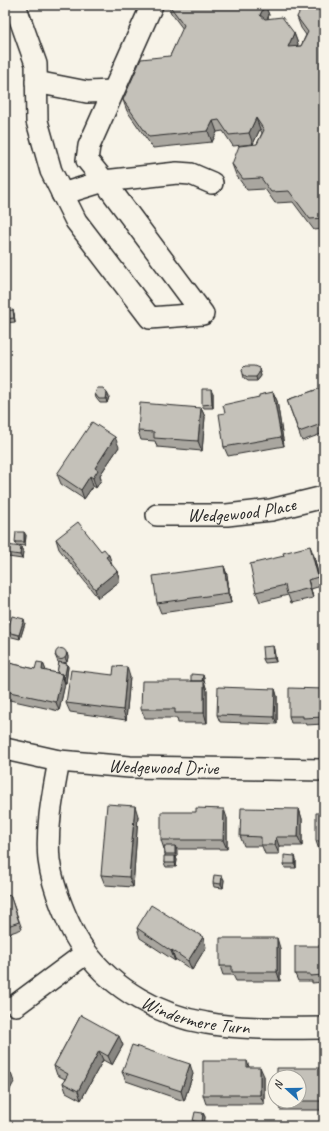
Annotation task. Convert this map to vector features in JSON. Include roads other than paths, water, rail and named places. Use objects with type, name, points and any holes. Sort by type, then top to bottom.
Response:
[{"type":"street","points":[[15,5],[36,64],[37,121],[44,150],[62,194],[76,221],[150,318],[203,314],[87,160],[89,146],[152,5]]},
{"type":"street","points":[[36,82],[87,92],[113,91]]},
{"type":"street","points":[[62,194],[104,181],[177,173],[191,174],[212,183]]},
{"type":"street","name":"Wedgewood Place","points":[[157,515],[227,515],[271,510],[324,497]]},
{"type":"street","name":"Wedgewood Drive","points":[[5,749],[59,761],[130,767],[324,770]]},
{"type":"street","name":"Windermere Turn","points":[[59,761],[49,829],[49,861],[56,891],[69,924],[86,952],[106,974],[126,990],[145,1002],[176,1015],[205,1023],[242,1027],[324,1028]]},
{"type":"street","points":[[16,1005],[86,952]]}]
